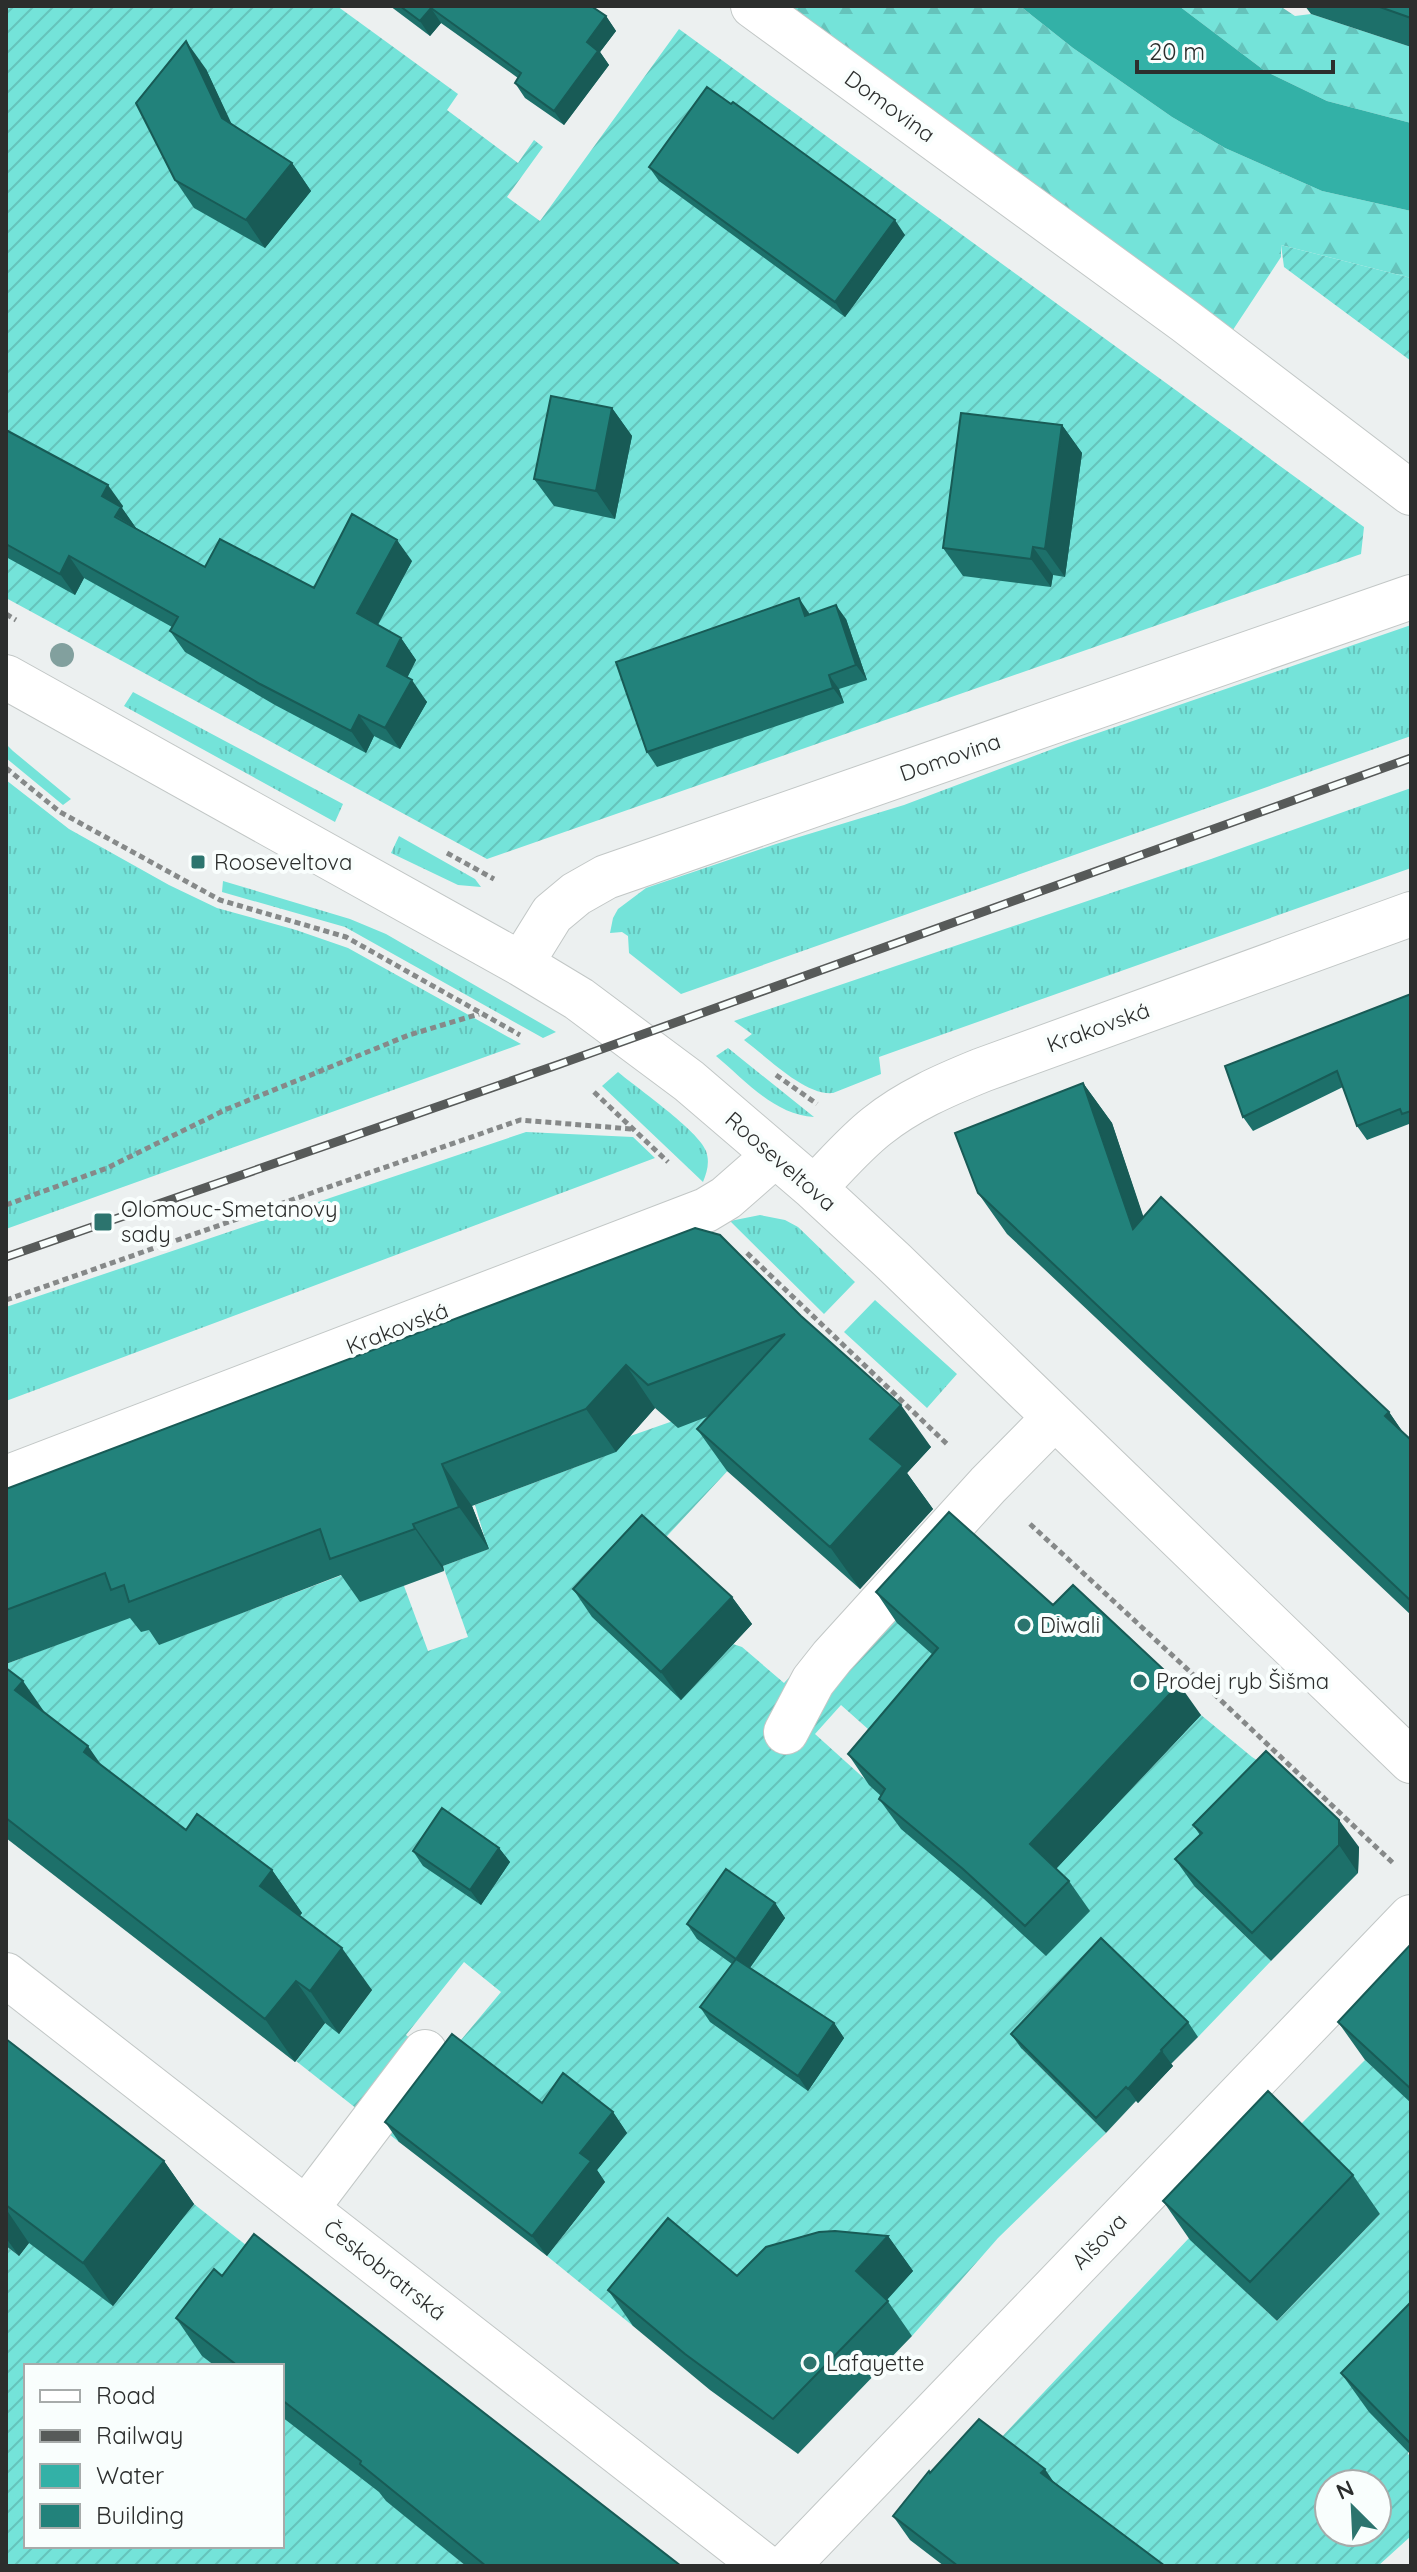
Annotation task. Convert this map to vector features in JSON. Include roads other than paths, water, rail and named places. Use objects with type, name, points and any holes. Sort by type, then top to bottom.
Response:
[{"type":"street","name":"Domovina","points":[[753,6],[1185,321],[1411,493]]},
{"type":"street","name":"Domovina","points":[[521,964],[552,914],[576,894],[606,877],[1411,597]]},
{"type":"street","name":"Rooseveltova","points":[[6,677],[521,964],[632,1037],[689,1081],[814,1188],[894,1262],[1411,1761]]},
{"type":"street","name":"Krakovská","points":[[814,1188],[876,1127],[903,1107],[941,1087],[1411,914]]},
{"type":"street","name":"Krakovská","points":[[6,1478],[706,1210],[726,1198],[775,1155]]},
{"type":"street","points":[[786,1732],[813,1681],[832,1657],[988,1485],[1054,1418]]},
{"type":"street","name":"Alšova","points":[[787,2566],[1411,1917]]},
{"type":"street","name":"Českobratrská","points":[[6,1975],[764,2566]]},
{"type":"street","points":[[306,2209],[425,2052]]},
{"type":"water","points":[[1020,6],[1179,6],[1265,71],[1327,101],[1411,123],[1411,211],[1322,191],[1225,148],[1172,117],[1073,48]]},
{"type":"railway","points":[[6,1257],[560,1064],[1411,758]]},
{"type":"place","name":"Rooseveltova","points":[[198,862]]},
{"type":"place","name":"Olomouc-Smetanovy sady","points":[[103,1222]]},
{"type":"place","name":"Diwali","points":[[1024,1625]]},
{"type":"place","name":"Prodej ryb Šišma","points":[[1140,1681]]},
{"type":"place","name":"Lafayette","points":[[810,2363]]}]
